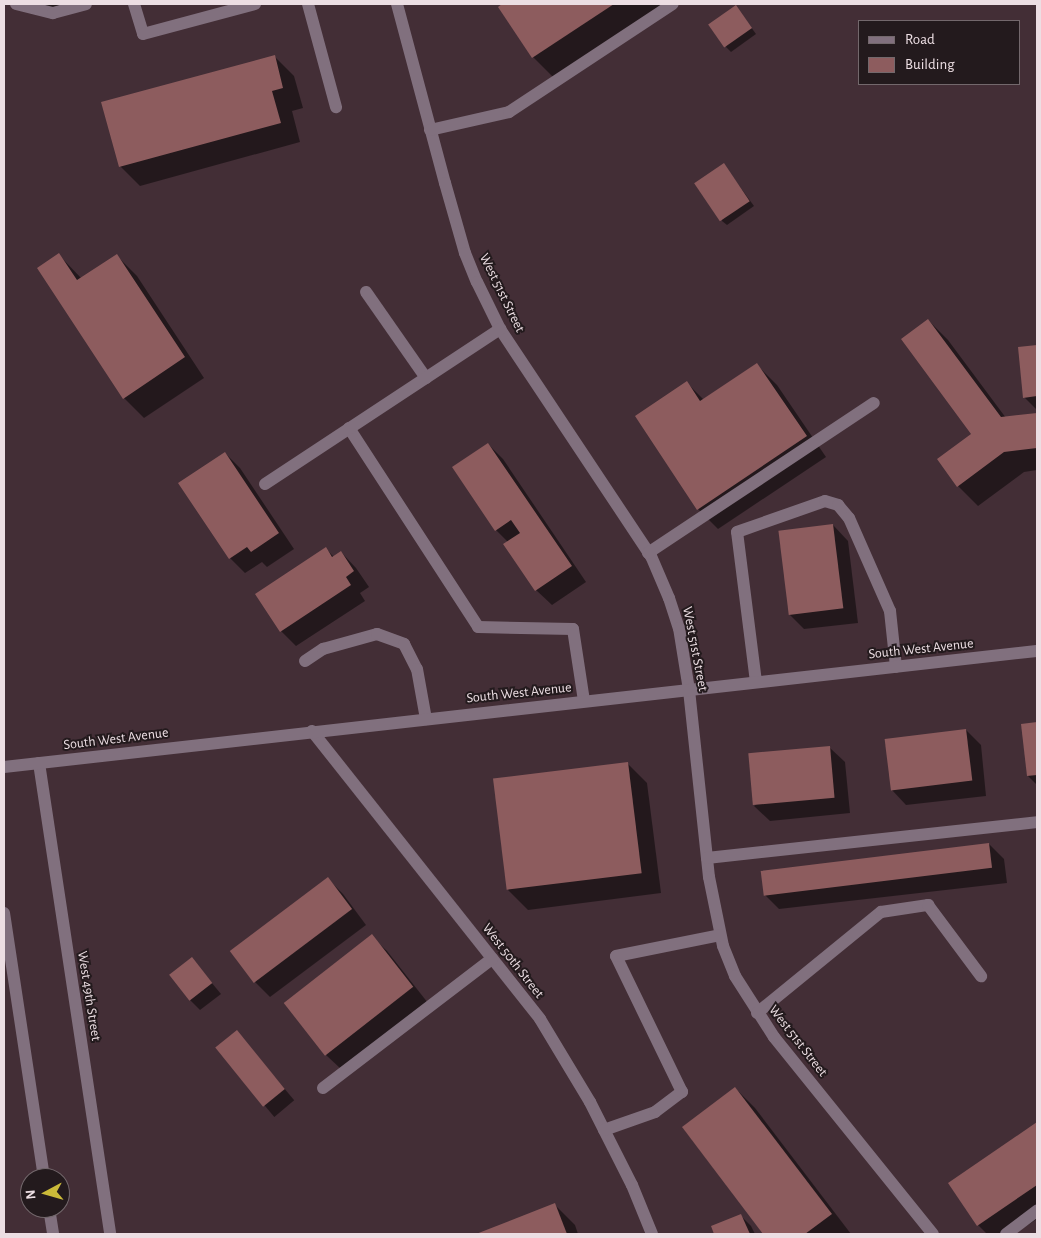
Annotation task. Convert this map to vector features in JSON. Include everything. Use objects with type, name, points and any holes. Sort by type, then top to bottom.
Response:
[{"type":"street","points":[[16,4],[52,12],[86,4]]},
{"type":"street","points":[[134,4],[143,34],[255,4]]},
{"type":"street","points":[[308,4],[336,107]]},
{"type":"street","name":"West 51st Street","points":[[397,4],[465,253],[500,329],[648,553],[669,598],[679,628],[689,690],[706,858],[720,936],[735,976],[757,1013],[933,1234]]},
{"type":"street","points":[[430,130],[509,112],[674,4]]},
{"type":"street","points":[[366,292],[426,378]]},
{"type":"street","points":[[265,484],[500,329]]},
{"type":"street","points":[[648,553],[874,403]]},
{"type":"street","points":[[349,428],[478,627],[573,628],[584,701]]},
{"type":"street","points":[[756,682],[737,532],[825,501],[838,505],[849,518],[890,611],[896,667]]},
{"type":"street","points":[[305,661],[323,649],[377,634],[404,644],[417,669],[426,719]]},
{"type":"street","name":"South West Avenue","points":[[4,767],[1037,651]]},
{"type":"street","name":"West 50th Street","points":[[312,731],[540,1019],[604,1130],[632,1185],[652,1234]]},
{"type":"street","name":"West 49th Street","points":[[39,763],[110,1234]]},
{"type":"street","points":[[706,858],[1037,822]]},
{"type":"street","points":[[757,1013],[881,912],[928,905],[981,976]]},
{"type":"street","points":[[4,913],[42,1168]]},
{"type":"street","points":[[604,1130],[655,1112],[682,1092],[616,956],[720,936]]},
{"type":"street","points":[[323,1088],[492,959]]},
{"type":"street","points":[[1006,1234],[1037,1210]]},
{"type":"street","points":[[51,1218],[53,1234]]},
{"type":"building","points":[[502,4],[614,4],[532,58],[498,7]]},
{"type":"building","points":[[736,5],[752,28],[724,47],[708,25]]},
{"type":"building","points":[[275,55],[283,88],[272,91],[281,123],[119,167],[101,102]]},
{"type":"building","points":[[724,163],[750,201],[720,221],[694,183]]},
{"type":"building","points":[[59,253],[77,280],[117,254],[185,357],[123,399],[37,268]]},
{"type":"building","points":[[928,319],[1001,417],[1037,413],[1037,448],[1004,452],[957,487],[937,459],[971,434],[901,339]]},
{"type":"building","points":[[1037,345],[1037,396],[1023,398],[1018,347]]},
{"type":"building","points":[[757,363],[807,436],[697,510],[635,416],[687,381],[700,401]]},
{"type":"building","points":[[488,443],[572,566],[535,591],[503,544],[520,533],[511,520],[495,531],[452,467]]},
{"type":"building","points":[[225,452],[279,533],[251,552],[247,547],[229,559],[178,483]]},
{"type":"building","points":[[833,524],[843,608],[789,615],[778,531]]},
{"type":"building","points":[[326,547],[332,557],[341,551],[354,571],[346,577],[351,585],[280,632],[255,594]]},
{"type":"building","points":[[1037,722],[1037,775],[1027,776],[1021,724]]},
{"type":"building","points":[[966,729],[972,781],[891,791],[885,739]]},
{"type":"building","points":[[830,746],[835,798],[753,805],[748,753]]},
{"type":"building","points":[[628,762],[642,873],[507,890],[493,779]]},
{"type":"building","points":[[989,843],[992,868],[764,896],[761,871]]},
{"type":"building","points":[[328,877],[352,909],[254,983],[230,951]]},
{"type":"building","points":[[372,934],[413,987],[325,1056],[284,1003]]},
{"type":"building","points":[[192,957],[212,983],[189,1001],[169,975]]},
{"type":"building","points":[[237,1030],[285,1089],[263,1107],[215,1048]]},
{"type":"building","points":[[735,1087],[832,1214],[805,1234],[763,1234],[682,1127]]},
{"type":"building","points":[[1037,1122],[1037,1185],[977,1226],[948,1183]]},
{"type":"building","points":[[555,1203],[567,1234],[476,1234]]},
{"type":"building","points":[[741,1214],[750,1234],[714,1234],[711,1226]]}]
